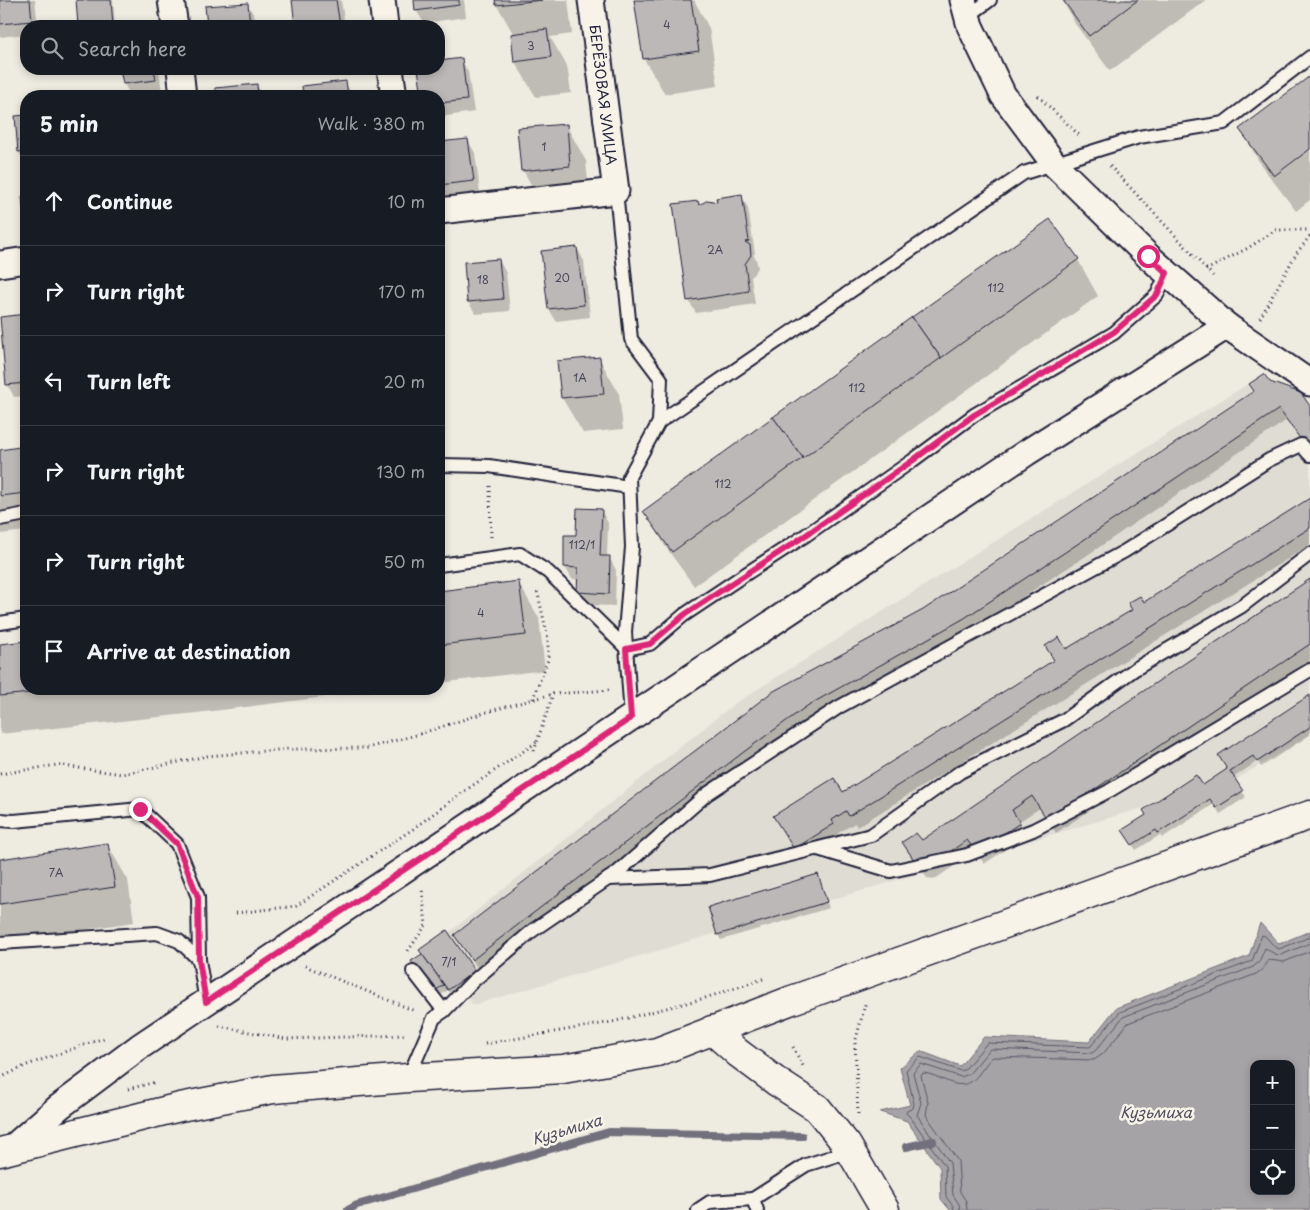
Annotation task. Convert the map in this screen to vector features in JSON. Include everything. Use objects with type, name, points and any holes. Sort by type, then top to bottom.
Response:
[{"type":"main road","points":[[6,1150],[180,1107],[273,1089],[408,1078],[563,1069],[657,1052],[933,949],[1310,815]]},
{"type":"main road","points":[[712,1030],[738,1053],[817,1108],[850,1151],[885,1210]]},
{"type":"street","points":[[171,0],[173,20]]},
{"type":"street","points":[[382,0],[384,20]]},
{"type":"street","name":"БЕРЁЗОВАЯ УЛИЦА","points":[[591,0],[616,191]]},
{"type":"street","points":[[965,8],[970,26],[1003,94],[1055,164],[1175,280],[1227,326],[1310,383]]},
{"type":"street","points":[[181,75],[182,90]]},
{"type":"street","points":[[391,75],[393,90]]},
{"type":"street","points":[[445,210],[616,191]]},
{"type":"street","points":[[0,264],[20,261]]},
{"type":"street","points":[[6,1150],[59,1107],[139,1047],[1026,453],[1227,326]]},
{"type":"lane","points":[[965,8],[990,0]]},
{"type":"lane","points":[[659,422],[1024,173],[1139,137],[1224,123],[1310,57]]},
{"type":"lane","points":[[616,191],[631,339],[661,379],[659,422],[629,477],[632,547],[626,649],[631,718]]},
{"type":"lane","points":[[626,649],[650,644],[684,615],[814,530],[974,415],[1114,332],[1175,280]]},
{"type":"lane","points":[[408,1078],[426,1035],[439,1015],[472,982],[532,931],[608,879],[707,794],[839,707],[1125,551],[1269,460],[1300,445],[1310,455]]},
{"type":"lane","points":[[445,466],[489,466],[629,487]]},
{"type":"lane","points":[[0,519],[20,515]]},
{"type":"lane","points":[[445,564],[520,554],[548,572],[626,649]]},
{"type":"lane","points":[[608,879],[710,875],[871,834],[960,772],[1064,720],[1135,669],[1242,606],[1310,554]]},
{"type":"lane","points":[[0,623],[20,620]]},
{"type":"lane","points":[[816,848],[892,871],[967,855],[1032,830],[1109,791],[1310,670]]},
{"type":"lane","points":[[0,820],[14,821],[140,809],[177,844],[198,897],[199,960],[206,1002]]},
{"type":"lane","points":[[0,943],[157,932],[179,942],[199,960]]},
{"type":"lane","points":[[413,971],[439,1015]]},
{"type":"lane","points":[[698,1210],[710,1202],[755,1204],[806,1165],[850,1151]]},
{"type":"path","points":[[1037,94],[1096,151],[1213,276]]},
{"type":"path","points":[[1175,280],[1207,270],[1248,248],[1276,230],[1310,230]]},
{"type":"path","points":[[1259,318],[1296,254],[1310,236]]},
{"type":"path","points":[[1254,315],[1266,323]]},
{"type":"path","points":[[489,466],[492,558]]},
{"type":"path","points":[[529,560],[548,638],[548,660],[532,700]]},
{"type":"path","points":[[0,774],[57,765],[122,774],[207,756],[289,750],[367,748],[553,694],[629,688]]},
{"type":"path","points":[[520,792],[553,694]]},
{"type":"path","points":[[236,913],[296,906],[414,829],[463,792],[537,742]]},
{"type":"path","points":[[413,971],[405,956],[426,925],[420,858]]},
{"type":"path","points":[[277,954],[439,1015]]},
{"type":"path","points":[[479,1045],[612,1022],[705,998],[770,977]]},
{"type":"path","points":[[858,1119],[855,1044],[866,1001]]},
{"type":"path","points":[[182,1018],[286,1039],[426,1035]]},
{"type":"path","points":[[0,1078],[26,1065],[106,1037]]},
{"type":"path","points":[[125,1090],[162,1081]]},
{"type":"shaded area","points":[[1259,377],[1310,412],[1310,734],[1234,781],[473,1005],[435,944],[734,704]]},
{"type":"water","name":"Кузьмиха","points":[[1260,923],[1279,944],[1310,931],[1310,1210],[950,1210],[941,1199],[940,1168],[907,1121],[880,1112],[910,1105],[900,1068],[920,1051],[960,1066],[984,1037],[1089,1042],[1116,1008],[1249,956]]},
{"type":"building","points":[[0,0],[30,0],[32,20],[0,24]]},
{"type":"building","points":[[76,0],[111,0],[113,20],[78,20]]},
{"type":"building","points":[[292,0],[336,0],[339,20],[294,20]]},
{"type":"building","points":[[414,0],[459,0],[459,5],[415,11]]},
{"type":"building","points":[[495,0],[542,0],[496,5]]},
{"type":"building","points":[[634,0],[691,0],[699,51],[643,59]]},
{"type":"building","points":[[1063,0],[1138,0],[1089,36]]},
{"type":"building","points":[[248,3],[249,20],[206,20],[205,6]]},
{"type":"building","points":[[547,29],[551,57],[514,62],[511,34]]},
{"type":"building","points":[[462,58],[467,100],[445,102],[445,90],[421,90],[419,75],[445,75],[445,60]]},
{"type":"building","points":[[121,75],[155,75],[156,80],[123,84]]},
{"type":"building","points":[[1310,76],[1310,149],[1274,176],[1239,129]]},
{"type":"building","points":[[346,81],[347,90],[302,90],[302,86]]},
{"type":"building","points":[[257,84],[258,90],[215,90],[215,88]]},
{"type":"building","points":[[15,116],[20,116],[20,152],[18,152]]},
{"type":"building","points":[[567,124],[570,166],[521,171],[517,128]]},
{"type":"building","points":[[468,139],[474,181],[445,184],[445,141]]},
{"type":"building","points":[[742,194],[749,241],[745,242],[750,245],[751,255],[745,264],[749,291],[687,301],[673,204],[698,201],[699,205],[708,200],[717,202],[716,198]]},
{"type":"building","points":[[1050,219],[1079,259],[941,358],[912,317]]},
{"type":"building","points":[[577,247],[584,305],[548,309],[541,251]]},
{"type":"building","points":[[499,259],[503,299],[467,302],[464,262]]},
{"type":"building","points":[[20,315],[20,384],[6,385],[0,317]]},
{"type":"building","points":[[912,317],[941,358],[803,458],[773,417]]},
{"type":"building","points":[[600,357],[604,394],[561,398],[557,361]]},
{"type":"building","points":[[1264,374],[1270,382],[1301,393],[1310,406],[1310,444],[1306,447],[1279,409],[963,619],[807,706],[745,751],[472,960],[454,935],[772,692],[923,610],[1254,391],[1249,384]]},
{"type":"building","points":[[773,417],[803,458],[672,552],[643,511]]},
{"type":"building","points":[[20,447],[20,494],[0,496],[0,450]]},
{"type":"building","points":[[1310,498],[1310,528],[849,816],[846,811],[832,820],[834,824],[794,849],[773,816],[834,778],[843,792],[1054,660],[1045,646],[1059,637],[1066,649],[1132,610],[1128,603],[1140,596],[1144,602]]},
{"type":"building","points":[[577,508],[602,509],[600,556],[610,556],[609,594],[577,592],[578,568],[564,567],[564,535],[576,535]]},
{"type":"building","points":[[1310,579],[1310,644],[1048,821],[1032,796],[1012,810],[1020,823],[976,852],[967,840],[928,867],[918,866],[902,842],[916,833],[922,840]]},
{"type":"building","points":[[519,581],[526,635],[445,644],[445,590]]},
{"type":"building","points":[[20,642],[20,694],[0,696],[0,644]]},
{"type":"building","points":[[1310,695],[1310,727],[1257,762],[1253,756],[1230,771],[1243,791],[1216,808],[1210,799],[1158,833],[1156,830],[1132,845],[1122,830],[1146,815],[1143,810],[1196,775],[1203,785],[1227,769],[1218,755]]},
{"type":"building","points":[[108,843],[115,887],[0,904],[0,859]]},
{"type":"building","points":[[818,874],[827,902],[717,935],[708,907]]},
{"type":"building","points":[[447,930],[475,971],[448,990],[419,950]]},
{"type":"building","points":[[422,954],[444,985],[433,992],[411,961]]},
{"type":"waterway","name":"Кузьмиха","points":[[348,1210],[357,1205],[609,1132],[802,1136]]},
{"type":"waterway","name":"Кузьмиха","points":[[906,1147],[933,1141]]},
{"type":"route","points":[[140,809],[177,844],[198,897],[199,960],[206,1002],[631,718],[626,649],[650,644],[684,615],[806,535],[974,415],[1114,332],[1157,295],[1167,273],[1148,256]]}]
